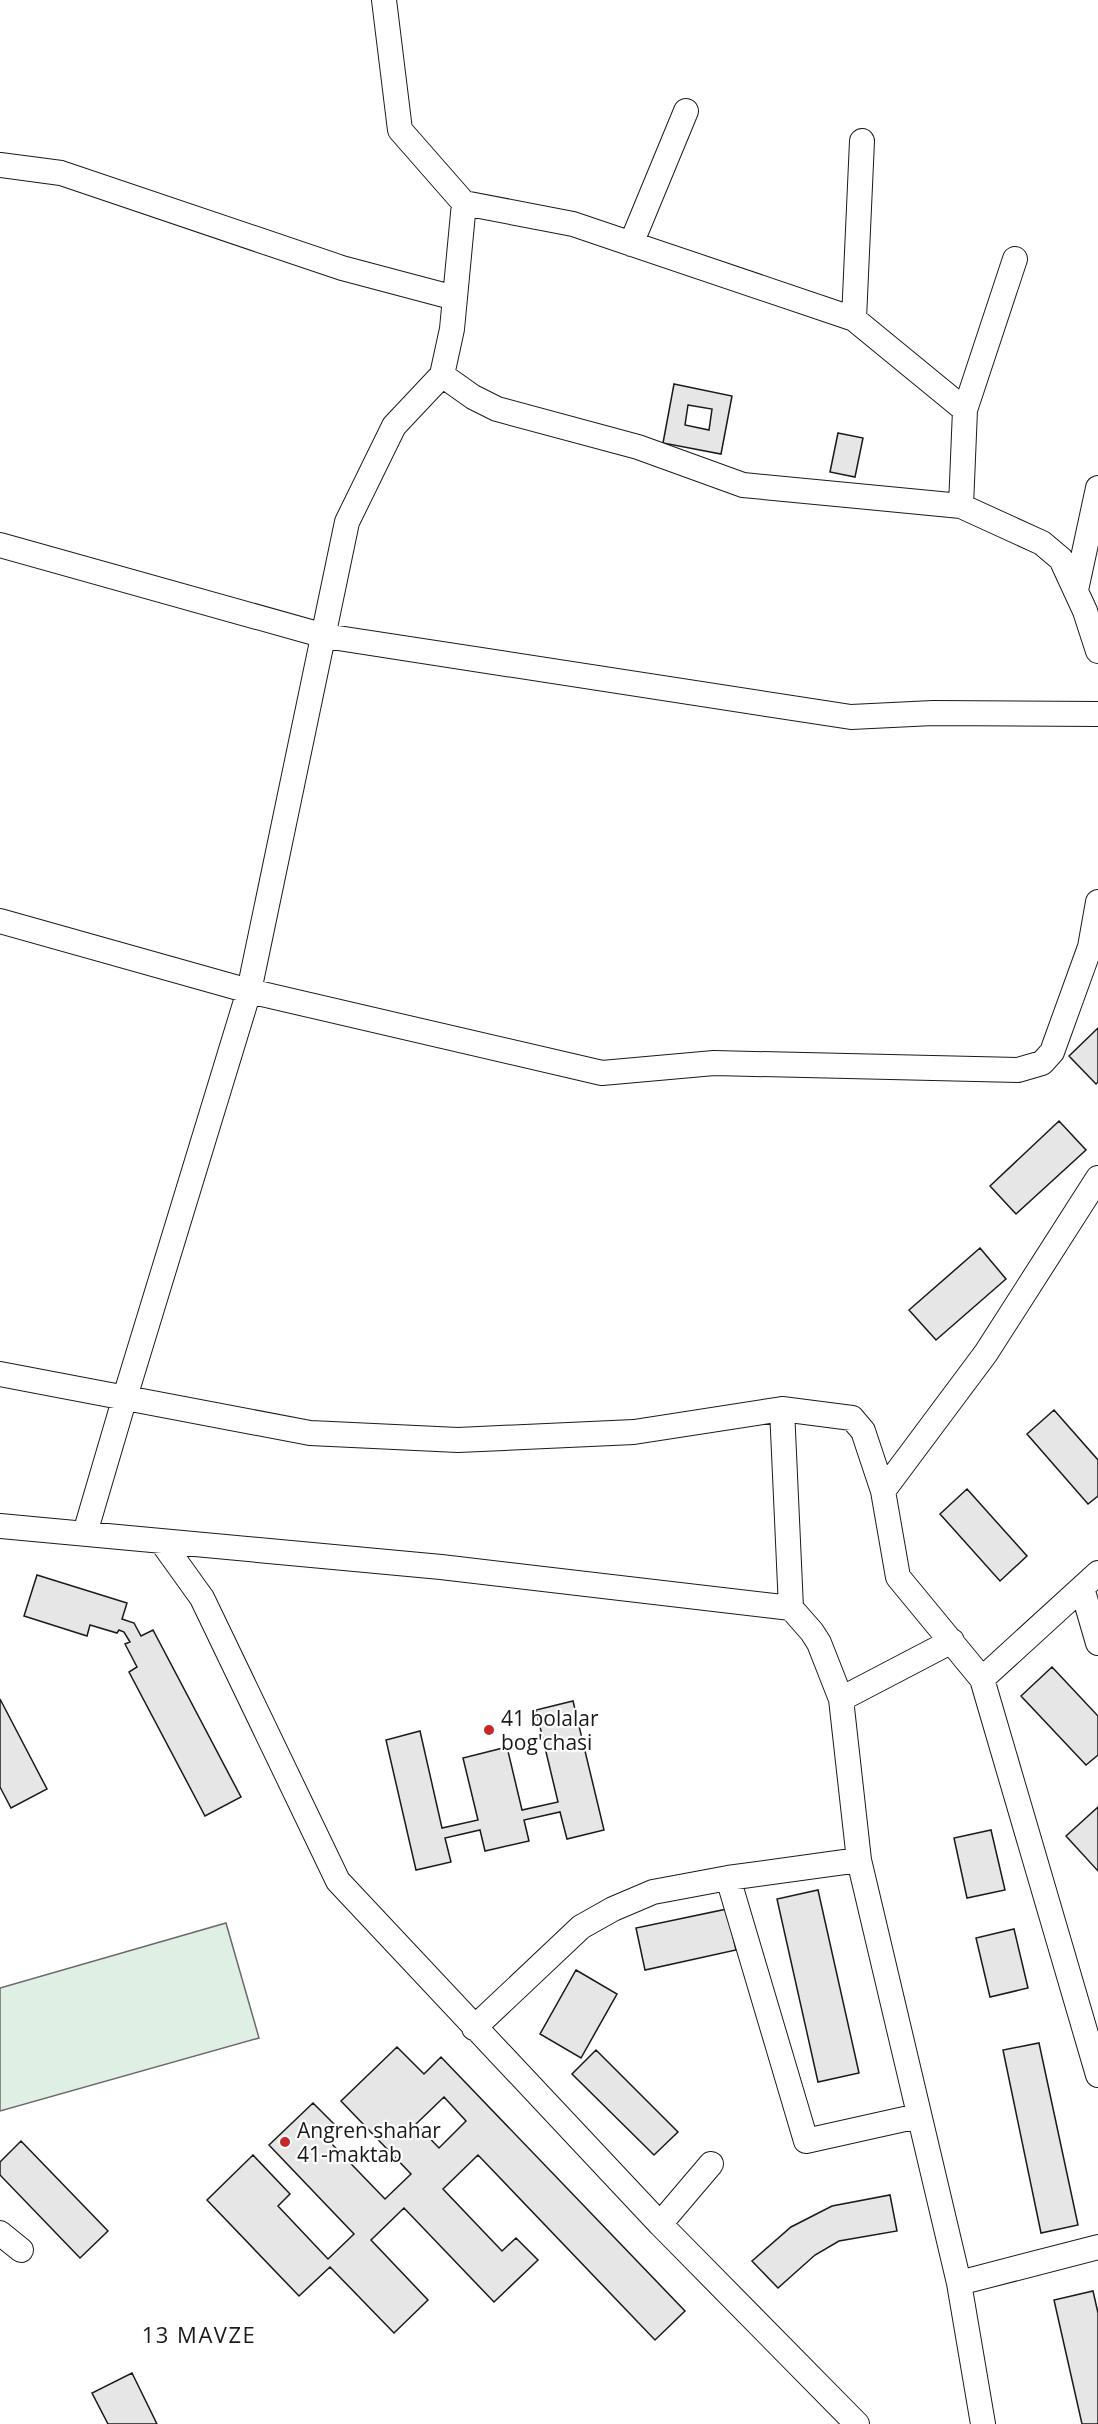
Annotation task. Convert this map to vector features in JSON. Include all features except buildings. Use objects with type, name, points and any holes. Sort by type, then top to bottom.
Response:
[{"type":"street","points":[[384,0],[400,130],[465,203],[573,224],[854,319],[965,410]]},
{"type":"street","points":[[632,244],[686,111]]},
{"type":"street","points":[[854,319],[862,141]]},
{"type":"street","points":[[0,165],[61,173],[342,268],[455,298]]},
{"type":"street","points":[[85,1533],[249,991],[347,522],[394,426],[442,375],[452,329],[465,203]]},
{"type":"street","points":[[961,506],[965,410],[1015,259]]},
{"type":"street","points":[[442,375],[497,409],[638,447],[743,485],[961,506],[1042,543],[1061,559],[1076,590],[1098,651]]},
{"type":"street","points":[[1076,590],[1098,488]]},
{"type":"street","points":[[0,545],[325,636],[850,717],[933,713],[1098,714]]},
{"type":"street","points":[[0,921],[249,991],[602,1073],[714,1063],[1018,1070],[1042,1063],[1052,1052],[1090,947],[1098,902]]},
{"type":"street","points":[[883,1491],[986,1353],[1098,1178]]},
{"type":"street","points":[[0,1374],[310,1433],[458,1440],[634,1432],[782,1408],[846,1416],[857,1422],[864,1431],[883,1491],[898,1577],[982,1679],[1098,2075]]},
{"type":"street","points":[[782,1408],[791,1608],[819,1643],[842,1699],[858,1860],[959,2283],[982,2424]]},
{"type":"street","points":[[0,1526],[441,1568],[791,1608]]},
{"type":"street","points":[[161,1541],[202,1598],[338,1881],[660,2224],[857,2424]]},
{"type":"street","points":[[982,1679],[1090,1581]]},
{"type":"street","points":[[1090,1581],[1098,1605]]},
{"type":"street","points":[[1090,1581],[1098,1643]]},
{"type":"street","points":[[842,1699],[952,1641]]},
{"type":"street","points":[[474,2028],[581,1927],[613,1909],[653,1892],[728,1878],[858,1860]]},
{"type":"street","points":[[728,1878],[806,2141],[918,2116]]},
{"type":"street","points":[[660,2224],[711,2164]]},
{"type":"street","points":[[0,2233],[21,2250]]},
{"type":"street","points":[[959,2283],[1098,2247]]},
{"type":"green space","points":[[226,1923],[259,2038],[0,2111],[0,1988]]},
{"type":"place","name":"41 bolalar bog'chasi","points":[[489,1730]]},
{"type":"place","name":"Angren shahar 41-maktab","points":[[285,2142]]},
{"type":"district","name":"13 MAVZE","points":[[199,2334]]}]
